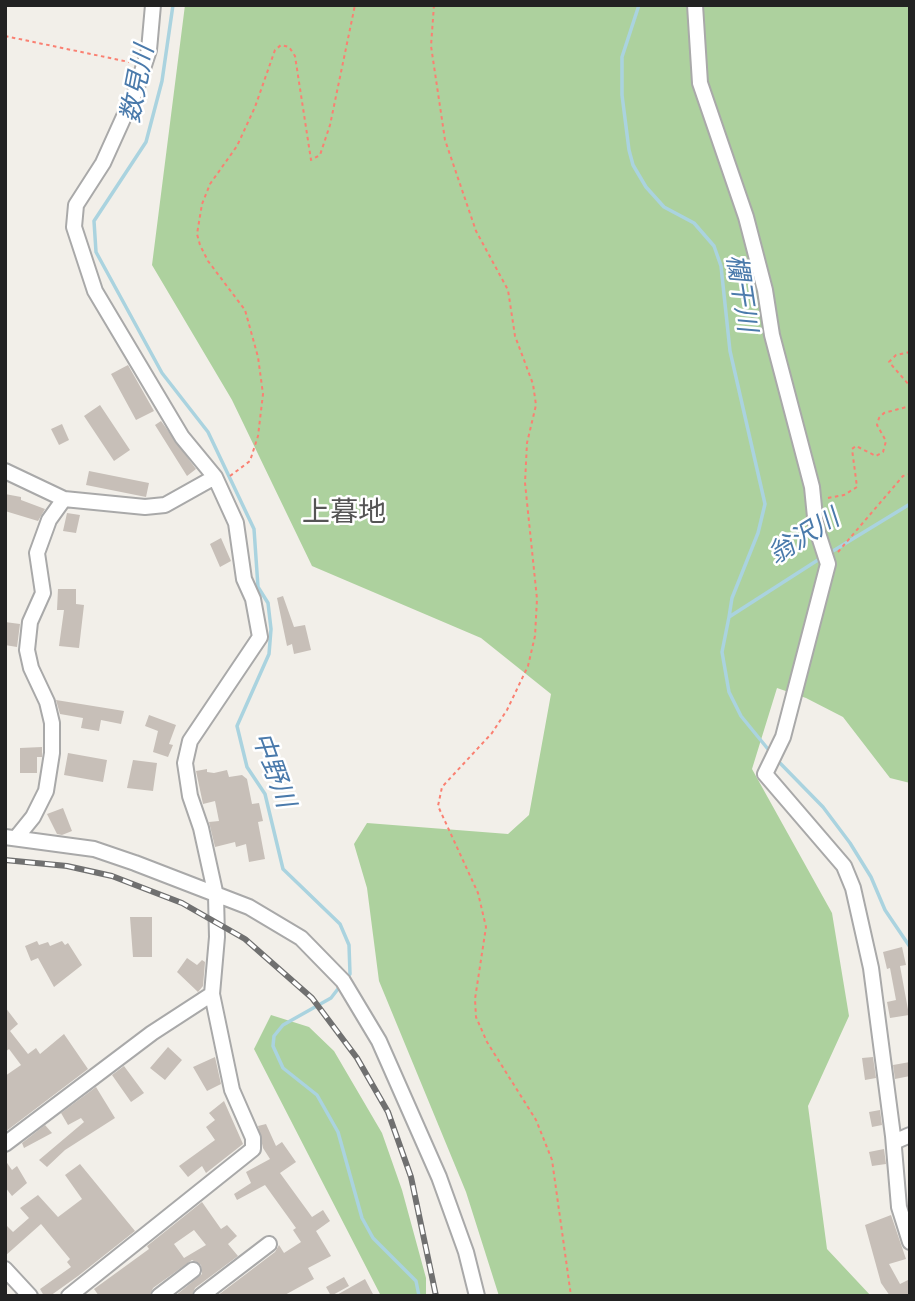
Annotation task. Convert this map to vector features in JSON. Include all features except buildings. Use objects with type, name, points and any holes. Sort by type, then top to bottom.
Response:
[{"type":"street","points":[[69,1296],[253,1149],[253,1138],[232,1090],[212,994],[217,950],[216,896],[201,828],[190,796],[185,763],[196,731],[260,637],[253,599],[244,579],[236,523],[215,477],[182,437],[95,291],[74,227],[76,205],[103,163],[144,66],[149,50],[153,5]]},
{"type":"street","points":[[695,5],[700,83],[746,217],[813,500],[816,527],[828,564],[783,737],[765,774],[844,866],[853,888],[870,968],[894,1142],[899,1208],[910,1242]]},
{"type":"street","points":[[5,471],[64,499],[145,508],[165,505],[215,477]]},
{"type":"street","points":[[11,838],[33,817],[46,791],[52,754],[50,713],[31,668],[27,650],[30,622],[43,593],[37,553],[49,520],[64,499]]},
{"type":"street","points":[[11,838],[94,849],[265,915],[301,938],[329,966],[353,997],[379,1041],[434,1164],[466,1252],[477,1296]]},
{"type":"street","points":[[5,1144],[152,1033],[212,994]]},
{"type":"street","points":[[894,1142],[910,1135]]},
{"type":"street","points":[[201,1296],[269,1244]]},
{"type":"street","points":[[5,1269],[30,1296]]},
{"type":"street","points":[[159,1296],[193,1270]]},
{"type":"path","points":[[215,477],[232,475],[250,461],[258,436],[263,394],[258,357],[245,310],[208,261],[200,245],[197,234],[202,204],[210,184],[237,146],[255,107],[275,50],[281,45],[289,47],[295,55],[311,160],[320,155],[330,125],[355,5]]},
{"type":"path","points":[[434,5],[431,46],[445,140],[477,231],[508,289],[514,336],[533,384],[536,405],[527,443],[524,483],[537,599],[528,666],[492,733],[442,787],[438,806],[478,893],[486,927],[475,999],[476,1017],[487,1042],[536,1120],[552,1160],[571,1296]]},
{"type":"path","points":[[5,36],[144,66]]},
{"type":"path","points":[[910,352],[896,355],[889,362],[910,386]]},
{"type":"path","points":[[813,500],[844,495],[855,490],[852,449],[856,446],[876,456],[883,452],[886,441],[877,425],[879,418],[884,413],[910,406]]},
{"type":"path","points":[[828,564],[895,484],[910,474]]},
{"type":"green space","points":[[185,5],[910,5],[910,783],[890,778],[843,717],[806,698],[777,688],[752,769],[832,913],[849,1016],[808,1106],[827,1249],[871,1296],[499,1296],[466,1192],[379,981],[367,888],[354,844],[367,823],[508,834],[529,815],[551,694],[481,638],[312,566],[232,400],[152,265]]},
{"type":"green space","points":[[271,1015],[309,1027],[334,1051],[382,1133],[402,1190],[426,1278],[426,1296],[381,1296],[254,1049]]},
{"type":"waterway","name":"中野川","points":[[173,5],[162,81],[146,142],[94,221],[96,252],[162,373],[208,432],[254,529],[258,587],[268,603],[271,629],[269,654],[237,726],[247,767],[265,794],[283,869],[340,924],[349,945],[350,974],[346,979]]},
{"type":"waterway","name":"欄干川","points":[[639,5],[622,57],[622,95],[629,150],[633,165],[646,187],[664,207],[694,223],[714,246],[721,266],[730,351],[765,504],[758,533],[732,598],[729,617]]},
{"type":"waterway","name":"翁沢川","points":[[828,554],[910,504]]},
{"type":"waterway","name":"翁沢川","points":[[729,617],[821,558]]},
{"type":"waterway","name":"欄干川","points":[[729,617],[722,652],[729,692],[741,716],[772,754]]},
{"type":"waterway","name":"欄干川","points":[[777,760],[823,807],[850,843],[871,877],[885,910],[910,947]]},
{"type":"waterway","name":"中野川","points":[[341,985],[331,998],[283,1025],[274,1036],[273,1046],[283,1068],[317,1095],[338,1132],[362,1218],[373,1238],[416,1281],[419,1296]]},
{"type":"railway","points":[[5,860],[67,866],[112,876],[182,903],[245,939],[312,998],[357,1058],[388,1112],[411,1177],[436,1296]]},
{"type":"district","name":"上暮地","points":[[344,513]]},
{"type":"water label","name":"数見川","points":[[138,84]]}]
